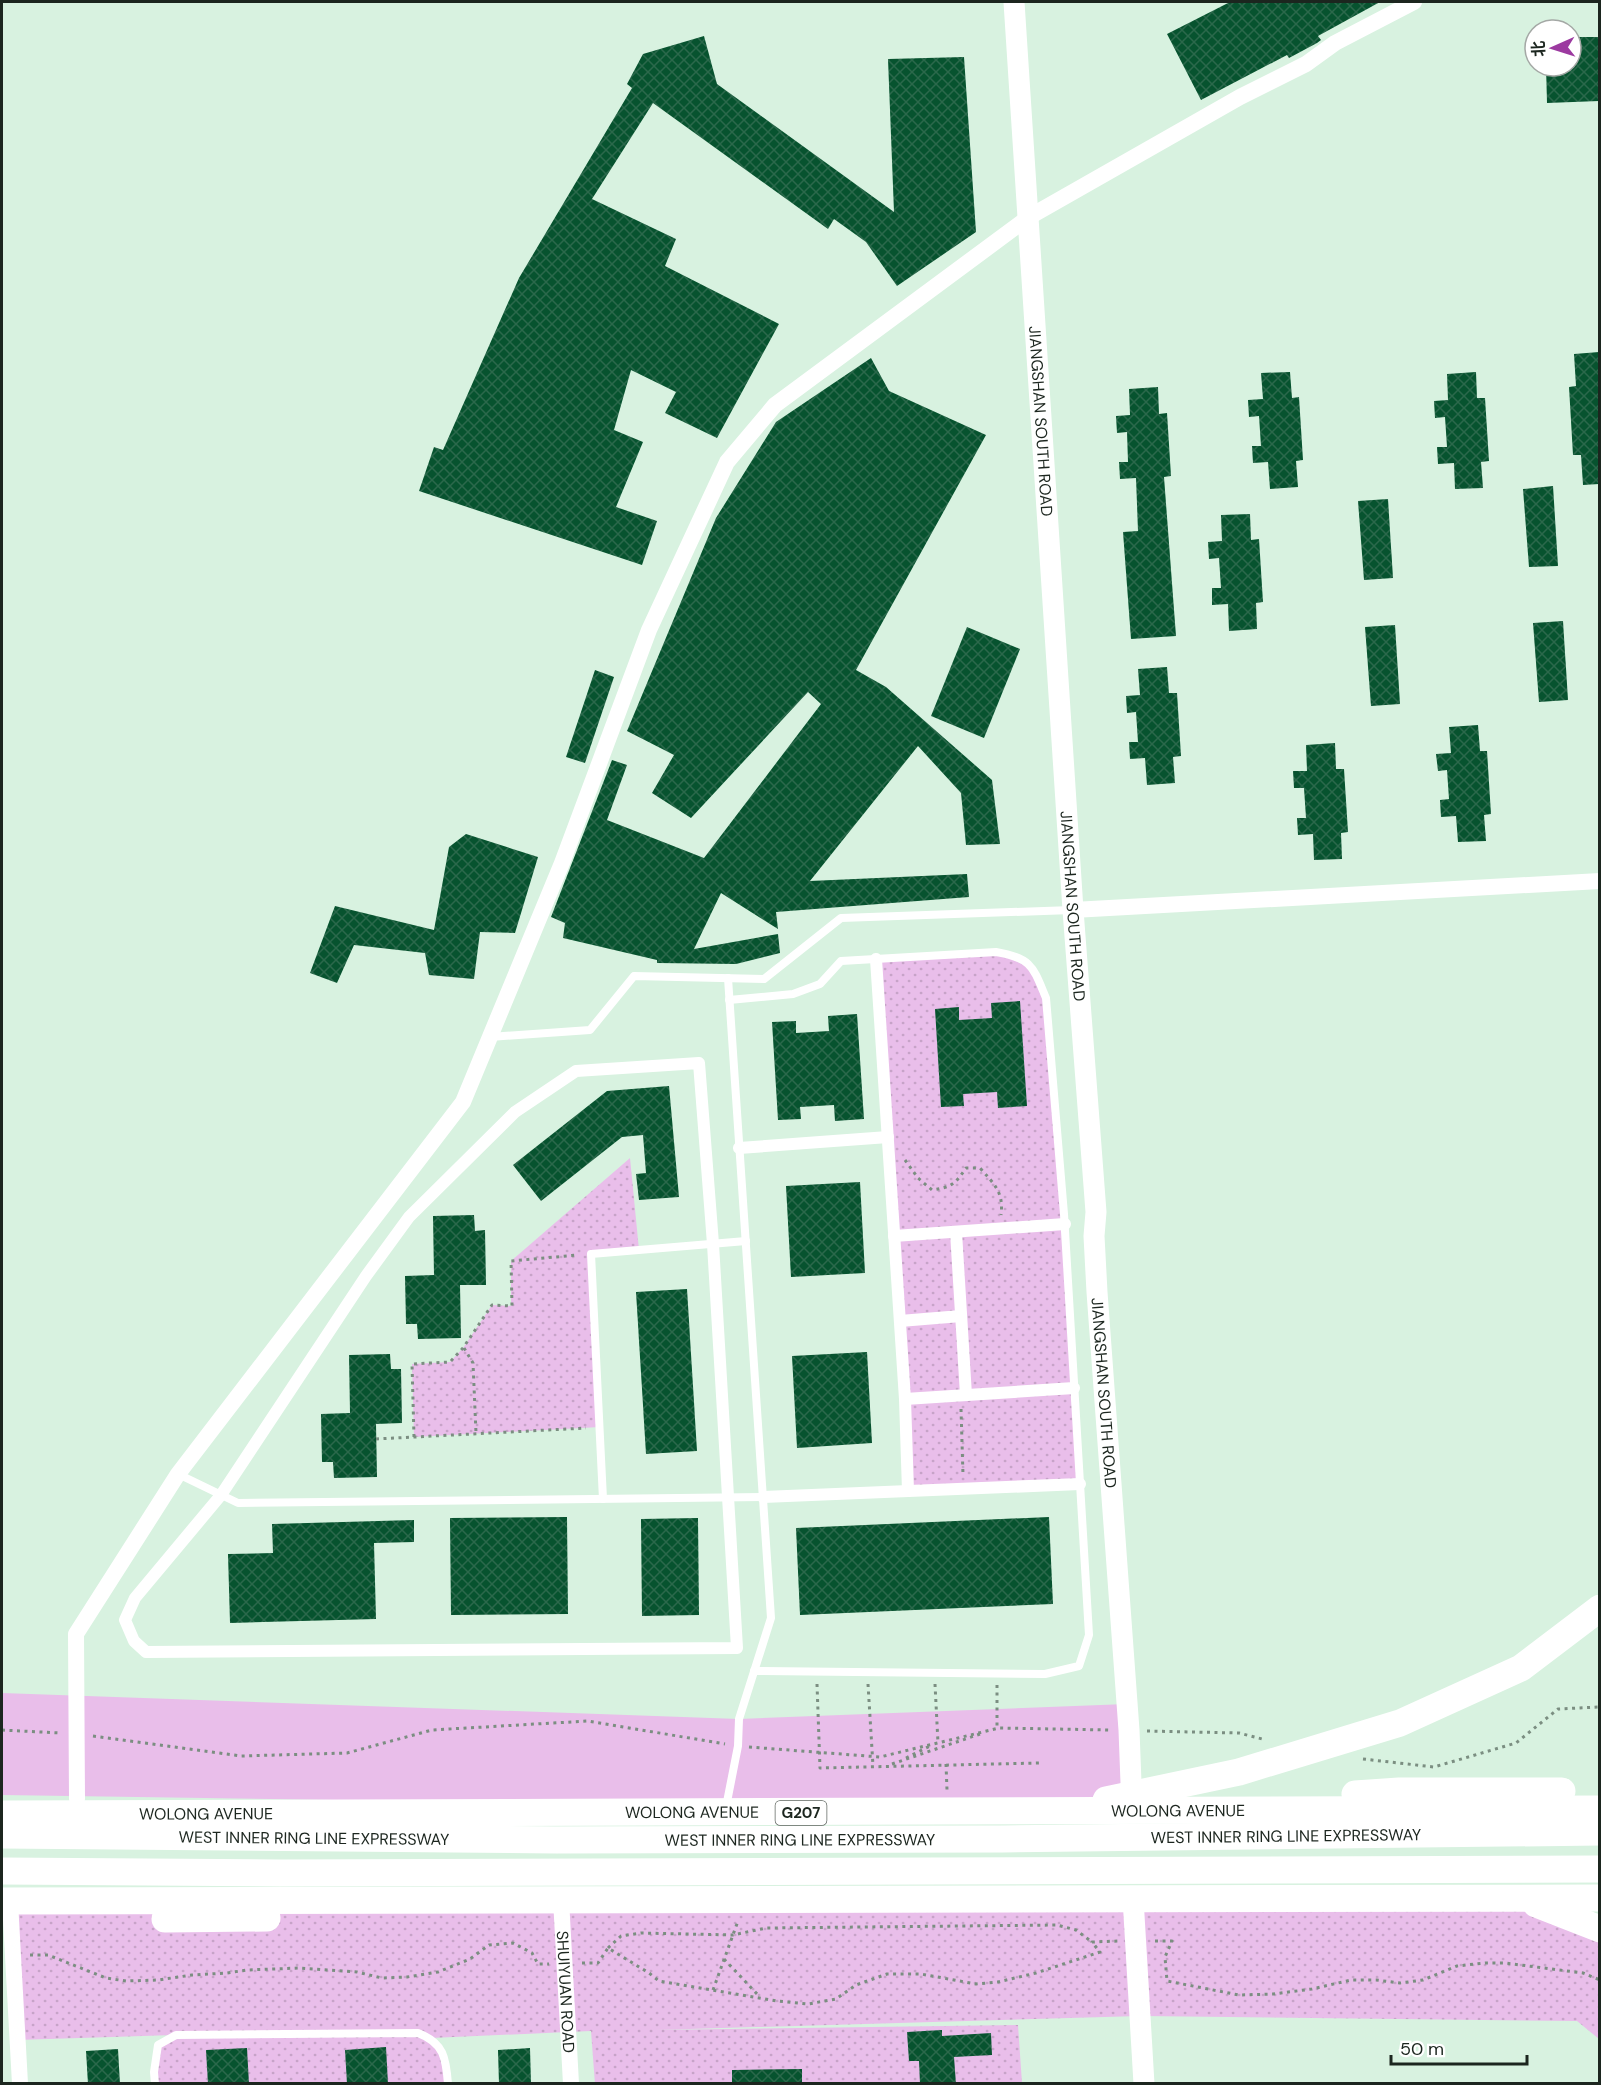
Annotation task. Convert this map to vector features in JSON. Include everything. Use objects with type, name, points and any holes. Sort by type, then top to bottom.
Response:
[{"type":"highway","points":[[1098,1802],[1239,1772],[1400,1723],[1521,1668],[1599,1608]]},
{"type":"highway","points":[[556,1840],[665,1827],[721,1808],[742,1805],[1252,1800],[1399,1791],[1599,1791]]},
{"type":"highway","points":[[2,1798],[77,1799],[330,1813]]},
{"type":"highway","name":"WOLONG AVENUE","points":[[2,1814],[1599,1809]]},
{"type":"highway","name":"WEST INNER RING LINE EXPRESSWAY","points":[[2,1835],[556,1840],[1003,1839],[1599,1832]]},
{"type":"highway","name":"WEST INNER RING LINE EXPRESSWAY","points":[[2,1871],[304,1873],[1599,1869]]},
{"type":"highway","points":[[946,1870],[1090,1888],[1339,1888],[1474,1895],[1540,1905],[1599,1929]]},
{"type":"highway","points":[[4,1907],[522,1899],[1599,1898]]},
{"type":"highway","points":[[4,1907],[220,1920],[299,1917],[522,1899]]},
{"type":"street","name":"JIANGSHAN SOUTH ROAD","points":[[1014,2],[1073,910],[1096,1212],[1094,1236],[1097,1292],[1129,1730],[1132,1812]]},
{"type":"street","points":[[77,1799],[76,1634],[178,1474],[463,1102],[562,863],[649,630],[727,462],[775,405],[1029,218],[1240,97],[1306,64],[1335,43],[1414,2]]},
{"type":"street","points":[[1073,910],[1599,881]]},
{"type":"street","points":[[876,959],[905,1399],[908,1491]]},
{"type":"street","points":[[699,1063],[713,1244],[737,1648],[146,1652],[134,1641],[125,1620],[135,1598],[221,1495],[366,1276],[409,1217],[515,1112],[576,1071],[699,1063]]},
{"type":"street","points":[[739,1148],[888,1137]]},
{"type":"street","points":[[894,1236],[1065,1224]]},
{"type":"street","points":[[956,1232],[963,1395]]},
{"type":"street","points":[[900,1321],[961,1316]]},
{"type":"street","points":[[905,1399],[1074,1388]]},
{"type":"street","points":[[763,1497],[1080,1484]]},
{"type":"street","points":[[1133,1898],[1144,2084]]},
{"type":"street","name":"SHUIYUAN ROAD","points":[[561,1899],[571,2084]]},
{"type":"street","points":[[4,1907],[13,1955],[20,2084]]},
{"type":"lane","points":[[490,1037],[590,1029],[634,976],[764,979],[841,918],[1073,910]]},
{"type":"lane","points":[[729,1000],[793,993],[820,984],[841,960],[996,952],[1016,956],[1033,969],[1046,998],[1065,1224],[1089,1635],[1079,1666],[1045,1674],[754,1671]]},
{"type":"lane","points":[[724,1813],[738,1746],[739,1719],[771,1618],[728,978]]},
{"type":"lane","points":[[603,1499],[591,1254],[746,1241]]},
{"type":"lane","points":[[178,1474],[238,1503],[763,1497]]},
{"type":"lane","points":[[154,2084],[158,2044],[176,2035],[418,2034],[430,2038],[442,2051],[447,2064],[448,2084]]},
{"type":"path","points":[[888,1137],[918,1179],[932,1190],[947,1188],[957,1182],[966,1168],[980,1168],[999,1190],[1002,1205],[998,1228]]},
{"type":"path","points":[[414,1437],[412,1364],[450,1362],[463,1348],[492,1305],[512,1306],[511,1261],[591,1254]]},
{"type":"path","points":[[463,1348],[473,1363],[476,1433]]},
{"type":"path","points":[[963,1395],[964,1488]]},
{"type":"path","points":[[376,1439],[600,1427]]},
{"type":"path","points":[[816,1672],[820,1768],[1039,1763]]},
{"type":"path","points":[[867,1672],[873,1766]]},
{"type":"path","points":[[934,1673],[940,1742]]},
{"type":"path","points":[[996,1673],[999,1728]]},
{"type":"path","points":[[1363,1759],[1434,1767],[1516,1743],[1558,1709],[1599,1707]]},
{"type":"path","points":[[2,1730],[77,1734],[241,1756],[347,1754],[432,1730],[588,1721],[738,1746],[880,1757],[999,1728],[1239,1733],[1272,1741]]},
{"type":"path","points":[[888,1766],[999,1728]]},
{"type":"path","points":[[888,1766],[940,1742]]},
{"type":"path","points":[[713,1990],[747,1899]]},
{"type":"path","points":[[13,1955],[48,1955],[106,1978],[126,1981],[158,1980],[247,1970],[299,1968],[357,1972],[382,1978],[438,1972],[470,1959],[489,1944],[513,1943],[532,1953],[538,1964],[598,1963],[608,1948],[621,1936],[641,1933],[733,1935],[766,1928],[1057,1924],[1076,1930],[1092,1942],[1100,1952],[1057,1967],[998,1982],[976,1984],[921,1974],[886,1974],[856,1985],[836,1999],[808,2004],[659,1981],[650,1973],[608,1948]]},
{"type":"path","points":[[1092,1942],[1172,1941],[1165,1957],[1167,1981],[1239,1995],[1312,1989],[1351,1980],[1400,1983],[1423,1980],[1457,1966],[1485,1963],[1505,1963],[1583,1973],[1599,1980]]},
{"type":"path","points":[[724,1959],[760,1998]]},
{"type":"shaded area","points":[[996,952],[1033,969],[1046,998],[1080,1484],[908,1491],[876,959]]},
{"type":"shaded area","points":[[630,1158],[639,1250],[591,1254],[600,1427],[414,1437],[412,1364],[450,1362],[463,1348],[492,1305],[511,1306],[511,1261]]},
{"type":"shaded area","points":[[2,1693],[739,1719],[1127,1704],[1132,1812],[2,1795]]},
{"type":"shaded area","points":[[1486,1898],[1599,1924],[1599,2039],[1577,2021],[1140,2016],[655,2030],[1018,2025],[1022,2083],[595,2084],[591,2031],[431,2038],[442,2051],[448,2083],[155,2083],[158,2045],[174,2035],[17,2040],[10,1901]]},
{"type":"building","points":[[1230,2],[1380,2],[1318,36],[1321,40],[1317,43],[1289,58],[1287,55],[1201,100],[1167,34]]},
{"type":"building","points":[[704,36],[717,84],[894,212],[888,59],[964,57],[976,232],[897,286],[866,242],[834,219],[828,229],[653,103],[592,199],[676,239],[665,266],[779,324],[717,438],[665,413],[676,392],[631,370],[614,430],[643,442],[616,507],[657,521],[642,565],[419,491],[434,447],[443,450],[519,278],[632,88],[627,84],[643,54]]},
{"type":"building","points":[[1583,37],[1599,37],[1599,101],[1547,103],[1546,78],[1583,78]]},
{"type":"building","points":[[1599,352],[1599,484],[1583,485],[1581,455],[1573,455],[1569,387],[1576,386],[1574,354]]},
{"type":"building","points":[[871,358],[889,391],[986,435],[856,670],[886,687],[992,780],[1000,844],[966,845],[961,793],[918,746],[810,881],[967,874],[969,897],[776,912],[778,929],[721,893],[694,949],[778,934],[780,953],[736,964],[657,963],[657,960],[563,938],[565,923],[551,917],[612,760],[627,765],[607,820],[704,858],[821,704],[808,692],[691,818],[652,793],[674,755],[627,731],[716,518],[776,422]]},
{"type":"building","points":[[1290,372],[1292,398],[1299,397],[1303,460],[1296,461],[1298,487],[1270,489],[1268,462],[1253,463],[1252,446],[1261,446],[1259,416],[1249,417],[1248,400],[1263,399],[1261,373]]},
{"type":"building","points":[[1476,372],[1477,398],[1485,398],[1489,461],[1481,462],[1483,488],[1455,489],[1454,463],[1438,464],[1437,447],[1447,447],[1445,417],[1435,418],[1434,401],[1448,400],[1447,374]]},
{"type":"building","points":[[1158,387],[1159,414],[1167,413],[1171,476],[1164,477],[1176,636],[1131,639],[1123,532],[1138,531],[1136,478],[1120,479],[1119,462],[1128,462],[1127,432],[1117,433],[1116,416],[1130,415],[1129,389]]},
{"type":"building","points":[[1553,486],[1558,566],[1529,567],[1523,489]]},
{"type":"building","points":[[1388,499],[1393,578],[1364,580],[1358,501]]},
{"type":"building","points":[[1250,514],[1251,540],[1259,539],[1263,602],[1256,603],[1257,629],[1229,631],[1228,604],[1212,605],[1212,588],[1221,588],[1219,558],[1209,559],[1208,542],[1222,541],[1221,515]]},
{"type":"building","points":[[1563,621],[1568,700],[1539,702],[1533,623]]},
{"type":"building","points":[[1395,625],[1400,704],[1371,706],[1365,627]]},
{"type":"building","points":[[967,627],[1020,649],[984,738],[931,716]]},
{"type":"building","points":[[1167,667],[1169,693],[1177,693],[1181,756],[1173,757],[1175,783],[1147,785],[1145,758],[1130,759],[1129,742],[1138,742],[1136,712],[1127,713],[1126,696],[1140,695],[1138,669]]},
{"type":"building","points":[[595,670],[614,677],[585,763],[566,757]]},
{"type":"building","points":[[1478,725],[1480,751],[1487,751],[1491,814],[1484,815],[1486,841],[1458,842],[1456,816],[1441,817],[1440,800],[1449,799],[1447,770],[1438,771],[1436,754],[1451,753],[1449,727]]},
{"type":"building","points":[[1335,743],[1336,769],[1344,769],[1348,832],[1341,833],[1342,859],[1314,860],[1313,834],[1298,835],[1297,818],[1306,818],[1304,788],[1294,788],[1293,771],[1307,771],[1306,745]]},
{"type":"building","points":[[466,834],[538,857],[515,933],[480,932],[474,979],[429,975],[425,953],[354,945],[337,983],[310,973],[335,906],[434,930],[449,847]]},
{"type":"building","points":[[1020,1001],[1027,1106],[998,1108],[997,1092],[963,1094],[964,1106],[941,1107],[935,1009],[959,1007],[959,1020],[992,1018],[991,1003]]},
{"type":"building","points":[[857,1014],[864,1119],[835,1121],[834,1105],[800,1107],[801,1119],[778,1120],[772,1022],[796,1021],[796,1033],[829,1031],[828,1016]]},
{"type":"building","points":[[669,1086],[679,1197],[639,1200],[636,1174],[646,1173],[643,1135],[622,1137],[541,1201],[513,1165],[607,1091]]},
{"type":"building","points":[[860,1182],[865,1273],[791,1277],[786,1186]]},
{"type":"building","points":[[474,1215],[475,1231],[485,1230],[486,1285],[460,1285],[461,1338],[418,1339],[417,1324],[406,1324],[405,1276],[434,1275],[433,1216]]},
{"type":"building","points":[[687,1289],[697,1451],[646,1454],[636,1292]]},
{"type":"building","points":[[867,1352],[872,1443],[797,1448],[792,1356]]},
{"type":"building","points":[[390,1354],[391,1369],[401,1369],[402,1423],[376,1424],[377,1477],[334,1478],[333,1462],[322,1462],[321,1414],[350,1413],[349,1355]]},
{"type":"building","points":[[567,1517],[568,1614],[451,1615],[450,1518]]},
{"type":"building","points":[[1049,1517],[1053,1604],[800,1615],[796,1528]]},
{"type":"building","points":[[698,1518],[699,1615],[642,1616],[641,1519]]},
{"type":"building","points":[[414,1520],[414,1542],[374,1543],[376,1619],[230,1623],[228,1554],[273,1553],[272,1524]]},
{"type":"building","points":[[942,2030],[942,2036],[991,2033],[992,2055],[954,2057],[956,2084],[920,2084],[919,2061],[909,2061],[907,2032]]},
{"type":"building","points":[[386,2047],[388,2084],[347,2084],[345,2050]]},
{"type":"building","points":[[247,2048],[249,2084],[208,2084],[206,2050]]},
{"type":"building","points":[[530,2048],[531,2084],[499,2084],[498,2050]]},
{"type":"building","points":[[118,2049],[120,2084],[88,2084],[86,2051]]},
{"type":"building","points":[[802,2069],[802,2084],[732,2084],[732,2070]]}]
